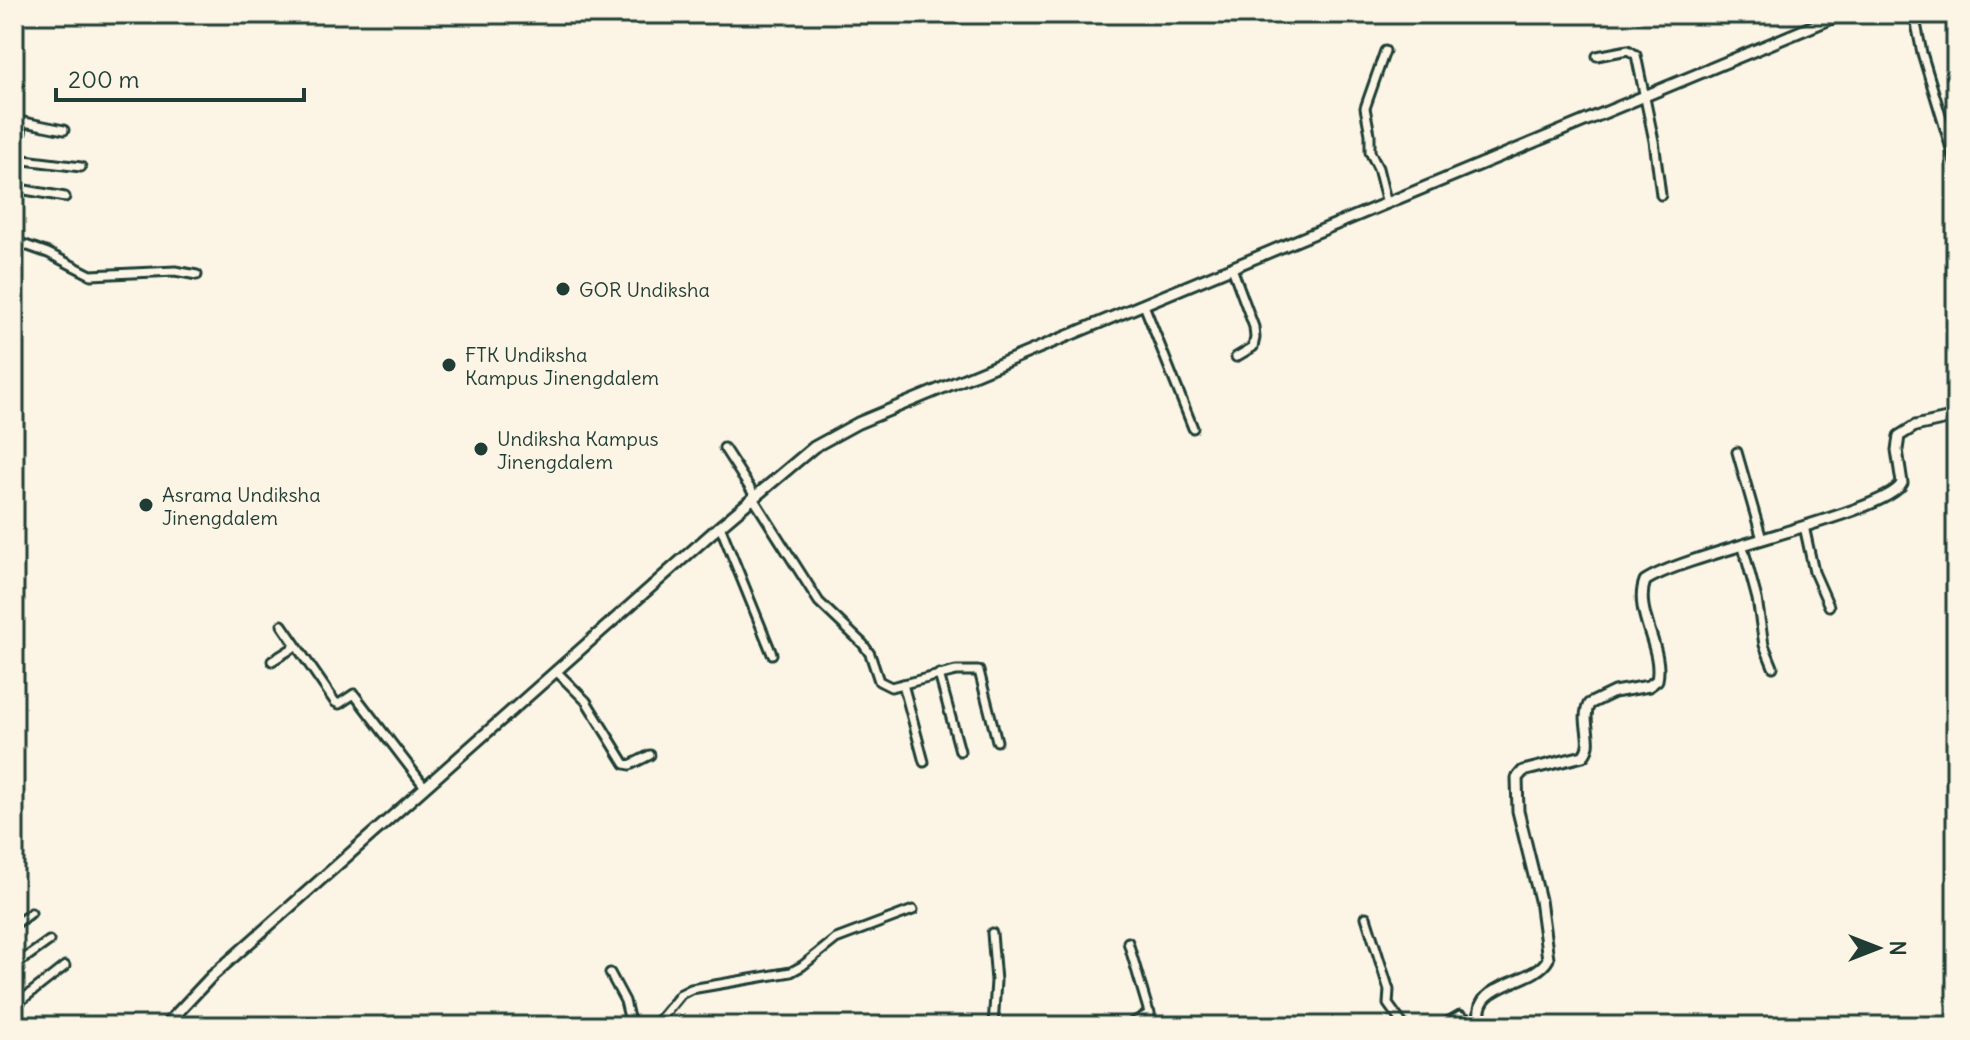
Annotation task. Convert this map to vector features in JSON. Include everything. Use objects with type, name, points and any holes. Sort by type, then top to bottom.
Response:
[{"type":"street","points":[[165,1026],[212,976],[556,671],[798,459],[833,435],[1842,14]]},
{"type":"street","points":[[1914,14],[1922,53],[1956,165]]},
{"type":"street","points":[[1597,56],[1628,50],[1634,52],[1646,97],[1661,195]]},
{"type":"street","points":[[1385,51],[1365,108],[1370,152],[1379,171],[1387,204]]},
{"type":"street","points":[[14,169],[18,121],[64,130]]},
{"type":"street","points":[[16,155],[81,167]]},
{"type":"street","points":[[14,188],[65,197]]},
{"type":"street","points":[[14,241],[48,253],[91,275],[175,271],[197,275]]},
{"type":"street","points":[[1232,268],[1255,334],[1253,347],[1236,357]]},
{"type":"street","points":[[1144,305],[1193,428]]},
{"type":"street","points":[[1481,1026],[1480,1008],[1486,997],[1543,967],[1548,959],[1540,900],[1518,811],[1517,777],[1523,771],[1583,756],[1588,750],[1584,719],[1589,704],[1614,692],[1649,686],[1657,680],[1656,659],[1643,602],[1645,581],[1692,561],[1743,547],[1897,492],[1902,483],[1897,450],[1899,436],[1915,426],[1956,417]]},
{"type":"street","points":[[724,448],[819,602],[870,654],[879,681],[891,687],[939,674],[979,671],[997,741]]},
{"type":"street","points":[[1737,452],[1762,539]]},
{"type":"street","points":[[720,526],[772,654]]},
{"type":"street","points":[[1804,526],[1814,572],[1829,606]]},
{"type":"street","points":[[1743,547],[1757,599],[1764,645],[1773,667]]},
{"type":"street","points":[[282,625],[336,704],[354,694],[425,787]]},
{"type":"street","points":[[272,661],[296,646]]},
{"type":"street","points":[[556,671],[586,701],[625,764],[630,765],[650,755]]},
{"type":"street","points":[[939,674],[960,751]]},
{"type":"street","points":[[903,684],[924,762]]},
{"type":"street","points":[[610,973],[625,1001],[633,1026],[658,1022],[681,994],[691,989],[791,972],[836,939],[913,910]]},
{"type":"street","points":[[14,925],[31,913]]},
{"type":"street","points":[[1366,917],[1389,990],[1388,1004],[1404,1026]]},
{"type":"street","points":[[992,933],[996,981],[993,1026]]},
{"type":"street","points":[[14,966],[49,941]]},
{"type":"street","points":[[1128,942],[1153,1026]]},
{"type":"street","points":[[14,1006],[65,966]]},
{"type":"street","points":[[1127,1026],[1150,1013]]},
{"type":"street","points":[[1441,1026],[1460,1015],[1481,1026]]},
{"type":"place","name":"GOR Undiksha","points":[[563,289]]},
{"type":"place","name":"FTK Undiksha Kampus Jinengdalem","points":[[449,365]]},
{"type":"place","name":"Undiksha Kampus Jinengdalem","points":[[481,449]]},
{"type":"place","name":"Asrama Undiksha Jinengdalem","points":[[146,505]]}]
